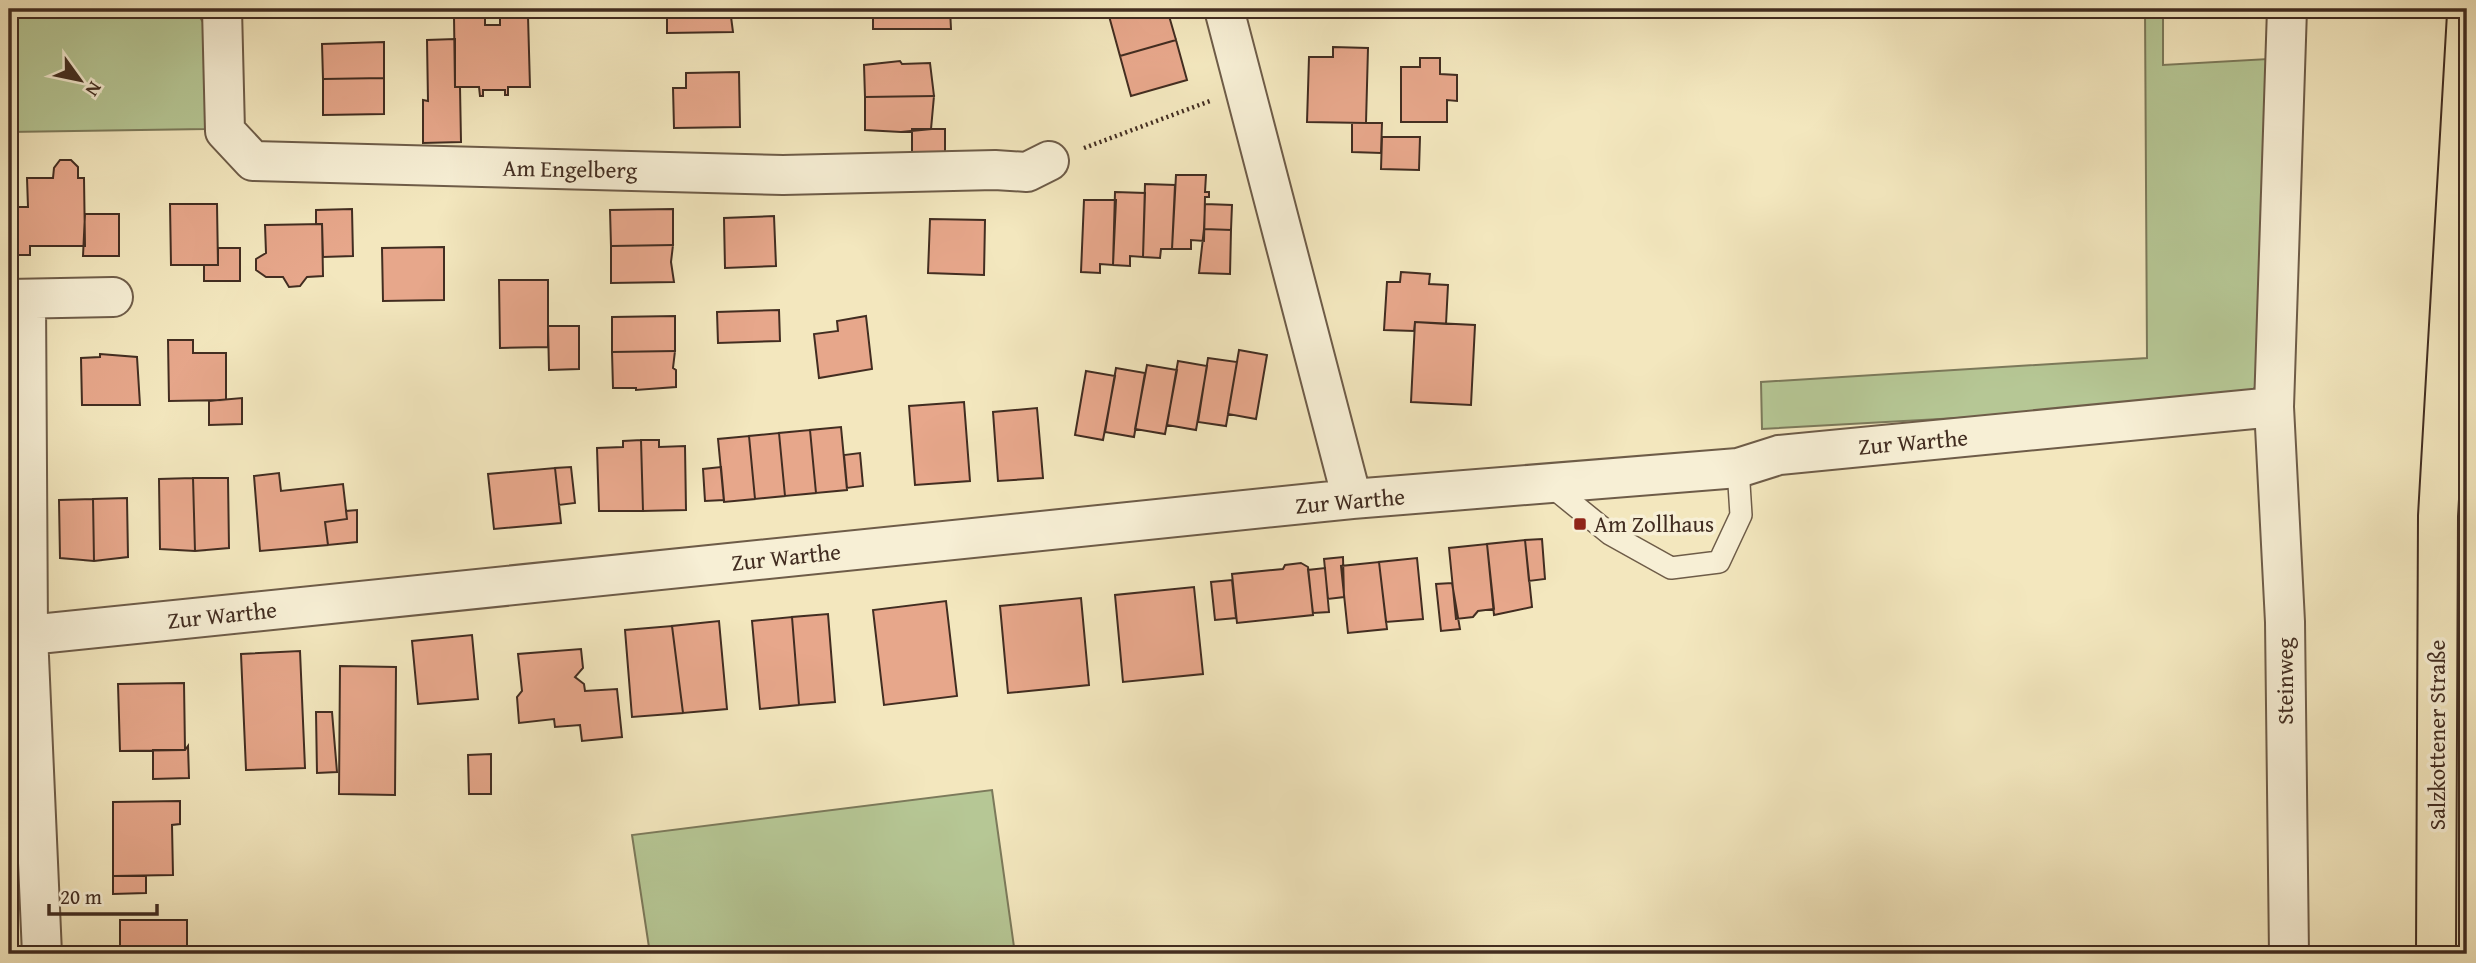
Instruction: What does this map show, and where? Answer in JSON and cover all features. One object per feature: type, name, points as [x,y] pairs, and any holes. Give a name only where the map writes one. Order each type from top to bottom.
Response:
[{"type":"highway","name":"Salzkottener Straße","points":[[2436,954],[2438,516],[2467,14]]},
{"type":"street","name":"Am Engelberg","points":[[222,9],[225,131],[253,161],[783,175],[995,170],[1027,172],[1049,161]]},
{"type":"street","points":[[1224,9],[1247,87],[1352,499]]},
{"type":"street","points":[[2274,407],[2287,9]]},
{"type":"street","points":[[42,954],[18,636],[18,299],[113,297]]},
{"type":"street","name":"Zur Warthe","points":[[18,636],[1352,499],[1551,486],[1738,468],[1779,455],[2274,407]]},
{"type":"street","name":"Steinweg","points":[[2274,407],[2285,622],[2290,954]]},
{"type":"lane","points":[[1551,486],[1609,534],[1671,568],[1719,562],[1741,515],[1738,468]]},
{"type":"path","points":[[1049,161],[1247,87]]},
{"type":"green space","points":[[9,9],[195,9],[204,24],[206,129],[9,132]]},
{"type":"green space","points":[[2145,9],[2163,9],[2163,65],[2268,59],[2256,386],[2243,402],[1762,429],[1761,382],[2147,358]]},
{"type":"green space","points":[[992,790],[1015,954],[650,954],[632,835]]},
{"type":"building","points":[[667,9],[730,9],[733,32],[667,33]]},
{"type":"building","points":[[873,9],[950,9],[951,29],[873,29]]},
{"type":"building","points":[[1135,9],[1167,9],[1176,40],[1120,56],[1109,16]]},
{"type":"building","points":[[528,16],[530,87],[508,87],[508,95],[505,95],[505,90],[483,90],[483,96],[480,96],[479,87],[455,87],[454,17],[485,17],[485,25],[500,25],[500,17]]},
{"type":"building","points":[[455,39],[455,87],[460,87],[461,142],[423,143],[423,100],[428,101],[427,40]]},
{"type":"building","points":[[1176,40],[1187,80],[1131,96],[1120,56]]},
{"type":"building","points":[[384,42],[384,78],[323,79],[322,44]]},
{"type":"building","points":[[1333,47],[1368,48],[1366,123],[1307,122],[1309,57],[1333,57]]},
{"type":"building","points":[[1420,58],[1440,58],[1440,74],[1457,75],[1457,101],[1447,100],[1447,122],[1401,122],[1401,67],[1420,67]]},
{"type":"building","points":[[900,61],[902,64],[930,63],[934,96],[865,97],[864,65]]},
{"type":"building","points":[[739,72],[740,127],[674,128],[673,88],[686,88],[686,73]]},
{"type":"building","points":[[384,78],[384,114],[323,115],[323,79]]},
{"type":"building","points":[[934,96],[931,129],[901,132],[865,130],[865,97]]},
{"type":"building","points":[[1352,123],[1382,123],[1381,153],[1352,152]]},
{"type":"building","points":[[912,129],[945,129],[945,155],[912,156]]},
{"type":"building","points":[[1382,137],[1420,137],[1419,170],[1381,169]]},
{"type":"building","points":[[60,160],[71,160],[78,167],[78,178],[84,178],[85,246],[30,246],[30,255],[9,255],[9,207],[28,207],[27,178],[53,178],[54,168]]},
{"type":"building","points":[[1176,175],[1206,175],[1205,192],[1209,192],[1209,197],[1205,197],[1204,241],[1191,240],[1191,249],[1172,249]]},
{"type":"building","points":[[1145,184],[1175,185],[1172,249],[1161,249],[1160,258],[1143,257]]},
{"type":"building","points":[[1115,192],[1145,193],[1143,257],[1130,256],[1130,266],[1113,265]]},
{"type":"building","points":[[1084,200],[1116,200],[1113,265],[1100,264],[1100,273],[1081,272]]},
{"type":"building","points":[[170,204],[217,204],[218,265],[171,265]]},
{"type":"building","points":[[1205,204],[1232,205],[1231,230],[1204,229]]},
{"type":"building","points":[[352,209],[353,256],[323,257],[322,224],[316,224],[316,210]]},
{"type":"building","points":[[673,209],[673,245],[611,246],[610,210]]},
{"type":"building","points":[[85,214],[119,214],[119,256],[83,256]]},
{"type":"building","points":[[774,216],[776,266],[725,268],[724,218]]},
{"type":"building","points":[[930,219],[985,220],[984,275],[928,273]]},
{"type":"building","points":[[322,224],[323,276],[307,277],[300,286],[289,287],[283,277],[266,277],[256,270],[256,259],[266,253],[265,225]]},
{"type":"building","points":[[1204,229],[1231,230],[1230,274],[1199,273]]},
{"type":"building","points":[[673,245],[671,262],[674,282],[611,283],[611,246]]},
{"type":"building","points":[[444,247],[444,300],[383,301],[382,248]]},
{"type":"building","points":[[218,248],[240,248],[240,281],[204,281],[204,265],[218,265]]},
{"type":"building","points":[[1401,272],[1430,274],[1429,284],[1448,285],[1446,324],[1415,322],[1414,331],[1384,330],[1387,282],[1400,282]]},
{"type":"building","points":[[499,280],[548,280],[548,347],[500,348]]},
{"type":"building","points":[[779,310],[780,341],[718,343],[717,312]]},
{"type":"building","points":[[675,316],[675,351],[612,352],[612,317]]},
{"type":"building","points":[[866,316],[872,369],[819,378],[814,334],[838,331],[837,321]]},
{"type":"building","points":[[1415,322],[1475,325],[1471,405],[1411,402]]},
{"type":"building","points":[[548,326],[579,326],[579,369],[549,370]]},
{"type":"building","points":[[168,340],[193,340],[193,353],[226,353],[226,400],[169,401]]},
{"type":"building","points":[[1239,350],[1267,355],[1256,419],[1228,414]]},
{"type":"building","points":[[675,351],[673,368],[676,370],[676,387],[636,390],[613,388],[612,352]]},
{"type":"building","points":[[100,354],[137,357],[140,405],[82,405],[81,358],[100,357]]},
{"type":"building","points":[[1208,358],[1237,362],[1226,426],[1198,422]]},
{"type":"building","points":[[1178,361],[1207,366],[1196,430],[1167,425]]},
{"type":"building","points":[[1147,365],[1177,370],[1165,434],[1135,429]]},
{"type":"building","points":[[1116,368],[1145,373],[1134,437],[1105,432]]},
{"type":"building","points":[[1086,371],[1115,376],[1103,440],[1075,435]]},
{"type":"building","points":[[242,398],[242,424],[209,425],[209,401]]},
{"type":"building","points":[[964,402],[970,481],[915,485],[909,406]]},
{"type":"building","points":[[1037,408],[1043,478],[998,481],[993,412]]},
{"type":"building","points":[[841,427],[847,490],[816,493],[810,430]]},
{"type":"building","points":[[810,430],[816,493],[785,496],[779,433]]},
{"type":"building","points":[[779,433],[785,496],[755,499],[749,436]]},
{"type":"building","points":[[749,436],[755,499],[724,502],[718,439]]},
{"type":"building","points":[[641,440],[659,440],[659,447],[685,446],[686,510],[643,511]]},
{"type":"building","points":[[641,440],[643,511],[599,511],[597,448],[623,447],[623,441]]},
{"type":"building","points":[[860,453],[863,486],[847,488],[844,455]]},
{"type":"building","points":[[571,467],[575,503],[559,505],[555,468]]},
{"type":"building","points":[[721,467],[724,500],[705,501],[703,469]]},
{"type":"building","points":[[555,468],[561,523],[494,529],[488,474]]},
{"type":"building","points":[[279,473],[281,491],[343,484],[347,519],[325,522],[328,545],[260,551],[254,476]]},
{"type":"building","points":[[193,478],[228,478],[229,548],[195,551]]},
{"type":"building","points":[[193,478],[195,551],[160,549],[159,479]]},
{"type":"building","points":[[127,498],[128,557],[94,561],[93,499]]},
{"type":"building","points":[[93,499],[94,561],[60,558],[59,500]]},
{"type":"building","points":[[357,510],[357,542],[328,545],[325,522],[347,519],[346,511]]},
{"type":"building","points":[[1542,539],[1545,579],[1529,581],[1525,540]]},
{"type":"building","points":[[1525,540],[1532,607],[1494,615],[1487,544]]},
{"type":"building","points":[[1487,544],[1494,609],[1478,611],[1473,617],[1456,619],[1449,548]]},
{"type":"building","points":[[1343,557],[1344,597],[1328,599],[1324,559]]},
{"type":"building","points":[[1417,558],[1423,619],[1386,622],[1379,562]]},
{"type":"building","points":[[1379,562],[1387,629],[1348,633],[1341,566]]},
{"type":"building","points":[[1301,563],[1308,567],[1313,615],[1237,623],[1232,574],[1283,569],[1285,565]]},
{"type":"building","points":[[1325,568],[1329,612],[1313,613],[1308,570]]},
{"type":"building","points":[[1232,580],[1236,618],[1215,620],[1211,582]]},
{"type":"building","points":[[1452,583],[1460,629],[1441,631],[1436,584]]},
{"type":"building","points":[[1194,587],[1203,674],[1123,682],[1115,595]]},
{"type":"building","points":[[1081,598],[1089,685],[1008,693],[1000,606]]},
{"type":"building","points":[[946,601],[957,696],[884,705],[873,610]]},
{"type":"building","points":[[828,614],[835,702],[799,705],[792,617]]},
{"type":"building","points":[[792,617],[799,705],[760,709],[752,621]]},
{"type":"building","points":[[719,621],[727,709],[683,713],[672,626]]},
{"type":"building","points":[[672,626],[683,713],[632,717],[625,630]]},
{"type":"building","points":[[472,635],[478,699],[418,704],[412,641]]},
{"type":"building","points":[[581,649],[583,668],[575,677],[584,684],[585,691],[617,689],[622,737],[582,741],[580,725],[555,727],[554,719],[519,723],[517,697],[522,691],[518,654]]},
{"type":"building","points":[[300,651],[305,768],[246,770],[241,654]]},
{"type":"building","points":[[340,666],[396,667],[395,795],[339,794]]},
{"type":"building","points":[[184,683],[185,750],[120,751],[118,684]]},
{"type":"building","points":[[316,712],[332,712],[337,772],[317,773]]},
{"type":"building","points":[[188,746],[189,778],[153,779],[153,750],[185,750]]},
{"type":"building","points":[[491,754],[491,794],[469,794],[468,755]]},
{"type":"building","points":[[180,801],[180,824],[172,825],[173,875],[113,876],[113,802]]},
{"type":"building","points":[[113,876],[146,876],[146,893],[113,894]]},
{"type":"building","points":[[120,920],[187,920],[187,951],[181,951],[182,954],[120,954]]},
{"type":"place","name":"Am Zollhaus","points":[[1580,524]]}]
